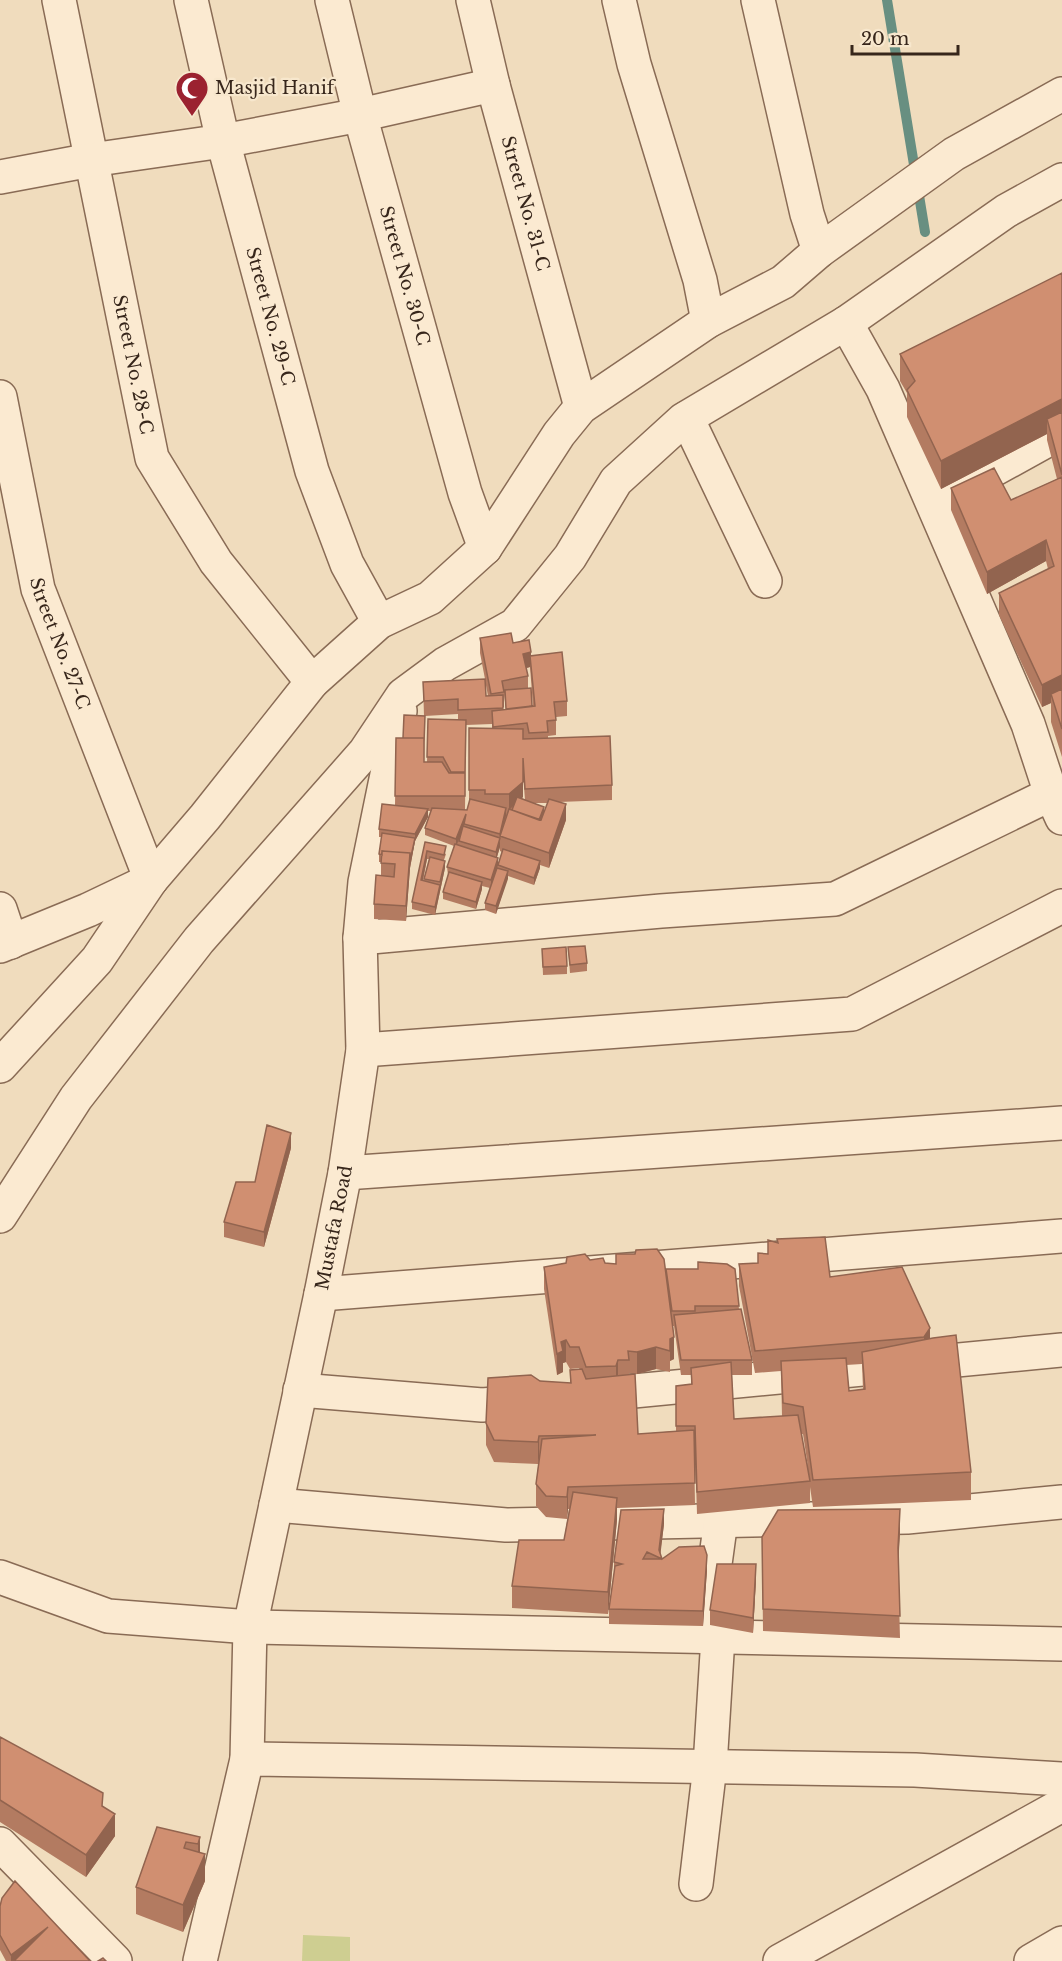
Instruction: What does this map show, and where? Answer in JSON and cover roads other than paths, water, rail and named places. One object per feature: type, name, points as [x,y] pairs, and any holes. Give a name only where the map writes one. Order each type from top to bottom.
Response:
[{"type":"street","name":"Street No. 28-C","points":[[59,0],[152,458],[216,562],[312,682]]},
{"type":"street","name":"Street No. 29-C","points":[[191,0],[223,141],[312,471],[347,564],[379,622]]},
{"type":"street","name":"Street No. 30-C","points":[[332,0],[360,115],[462,481],[485,548]]},
{"type":"street","name":"Street No. 31-C","points":[[473,0],[493,85],[580,407]]},
{"type":"street","points":[[619,0],[634,64],[700,280],[708,321]]},
{"type":"street","points":[[758,0],[807,214],[819,251]]},
{"type":"street","points":[[0,177],[91,160],[223,141],[360,115],[493,85]]},
{"type":"street","points":[[0,1066],[98,960],[150,880],[205,817],[312,682],[379,622],[429,598],[485,548],[559,434],[580,407],[708,321],[783,282],[819,251],[954,154],[1062,94]]},
{"type":"street","points":[[0,1216],[76,1098],[199,940],[365,752],[403,694],[445,664],[515,625],[570,557],[616,482],[687,418],[846,323],[1006,211],[1062,180]]},
{"type":"street","points":[[360,938],[661,911],[835,899],[1057,806],[1041,719],[979,612],[932,504],[897,383],[846,323]]},
{"type":"street","name":"Street No. 27-C","points":[[0,397],[38,590],[150,880]]},
{"type":"street","points":[[687,418],[765,581]]},
{"type":"street","points":[[932,504],[1062,432]]},
{"type":"street","points":[[979,612],[1010,595]]},
{"type":"street","name":"Mustafa Road","points":[[200,1961],[247,1759],[250,1627],[345,1173],[363,1050],[360,938],[365,882],[403,694]]},
{"type":"street","points":[[0,909],[6,944],[88,910],[150,880]]},
{"type":"street","points":[[363,1050],[852,1014],[1062,906]]},
{"type":"street","points":[[345,1173],[1062,1124]]},
{"type":"street","points":[[321,1294],[1062,1236]]},
{"type":"street","points":[[300,1390],[482,1405],[1062,1350]]},
{"type":"street","points":[[276,1505],[506,1525],[907,1517],[1062,1502]]},
{"type":"street","points":[[696,1884],[710,1766],[712,1636],[721,1520]]},
{"type":"street","points":[[0,1577],[108,1616],[250,1627],[1062,1644]]},
{"type":"street","points":[[247,1759],[915,1770],[1062,1779]]},
{"type":"street","points":[[780,1961],[1062,1805]]},
{"type":"street","points":[[0,1844],[115,1961]]},
{"type":"street","points":[[1031,1961],[1062,1943]]},
{"type":"waterway","points":[[887,0],[925,232]]},
{"type":"place","name":"Masjid Hanif","points":[[192,117]]}]
